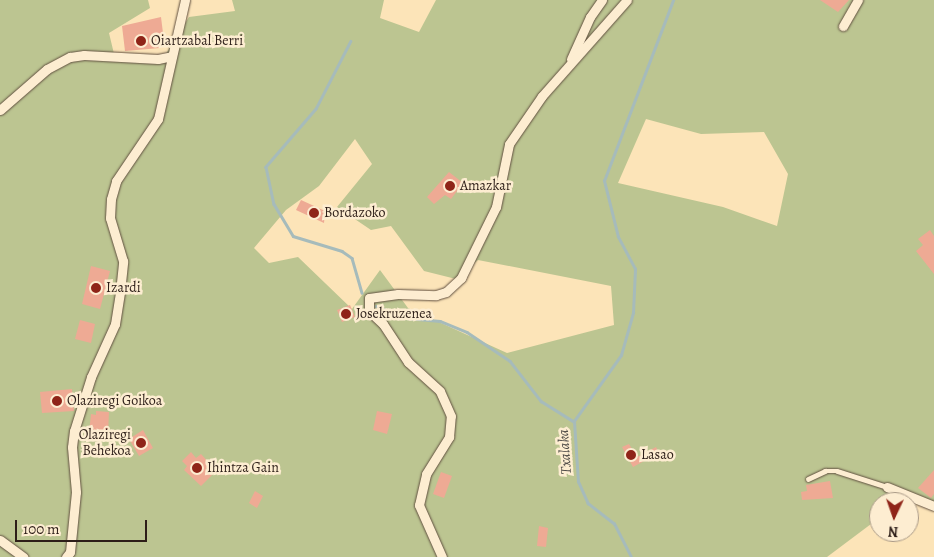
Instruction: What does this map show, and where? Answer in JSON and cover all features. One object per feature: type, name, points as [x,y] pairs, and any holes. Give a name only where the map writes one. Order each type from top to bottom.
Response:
[{"type":"street","points":[[66,557],[70,552],[76,492],[72,447],[74,431],[91,377],[115,324],[120,292],[123,261],[110,218],[111,199],[116,181],[158,119],[185,0]]},
{"type":"street","points":[[568,67],[590,17],[602,0]]},
{"type":"street","points":[[442,557],[419,505],[426,474],[449,437],[452,416],[440,391],[408,362],[383,324],[369,311],[369,298],[398,294],[436,295],[446,292],[461,278],[496,208],[509,144],[530,112],[627,0]]},
{"type":"street","points":[[844,26],[858,0]]},
{"type":"street","points":[[0,110],[35,78],[70,57],[84,54],[158,59],[172,56]]},
{"type":"street","points":[[887,486],[934,506]]},
{"type":"street","points":[[0,540],[23,557]]},
{"type":"lane","points":[[808,479],[825,471],[837,472],[887,486]]},
{"type":"green space","points":[[0,0],[148,0],[150,8],[109,33],[115,58],[162,60],[189,17],[235,11],[232,0],[384,0],[380,18],[419,32],[436,0],[934,0],[934,507],[919,501],[919,492],[869,492],[869,526],[827,557],[0,557]],"holes":[[[646,119],[701,134],[764,132],[788,174],[777,226],[723,207],[618,183]],[[355,139],[372,164],[337,207],[371,230],[391,226],[424,271],[456,279],[478,260],[611,286],[614,325],[507,353],[408,308],[380,270],[352,309],[298,257],[269,263],[254,248],[286,210],[319,186]]]},
{"type":"building","points":[[820,0],[849,0],[838,12]]},
{"type":"building","name":"Oiartzabal Berri","points":[[161,17],[163,33],[158,36],[160,48],[125,51],[122,26]]},
{"type":"building","name":"Amazkar","points":[[449,172],[463,183],[451,199],[445,195],[434,204],[427,197]]},
{"type":"building","name":"Bordazoko","points":[[301,200],[325,211],[324,223],[296,210]]},
{"type":"building","points":[[930,230],[934,236],[934,274],[916,251],[923,245],[918,239]]},
{"type":"building","name":"Izardi","points":[[91,266],[110,271],[100,309],[82,304]]},
{"type":"building","name":"Josekruzenea","points":[[350,305],[355,317],[342,322],[337,310]]},
{"type":"building","points":[[80,320],[95,324],[91,343],[75,339]]},
{"type":"building","name":"Olaziregi Goikoa","points":[[72,389],[74,411],[42,413],[40,392]]},
{"type":"building","name":"Olaziregi Goikoa","points":[[96,411],[109,412],[108,434],[89,433],[91,414],[96,415]]},
{"type":"building","points":[[377,411],[392,414],[387,434],[373,430]]},
{"type":"building","name":"Olaziregi Behekoa","points":[[143,430],[153,448],[139,456],[129,439]]},
{"type":"building","points":[[629,444],[637,457],[656,447],[659,453],[633,467],[622,447]]},
{"type":"building","name":"Ihintza Gain","points":[[191,452],[196,458],[201,454],[211,465],[206,469],[212,475],[201,486],[184,470],[187,466],[182,461]]},
{"type":"building","points":[[934,470],[934,494],[931,498],[918,488]]},
{"type":"building","points":[[441,472],[452,476],[444,498],[433,494]]},
{"type":"building","points":[[830,481],[833,498],[802,500],[801,492],[807,491],[806,485]]},
{"type":"building","points":[[255,491],[263,496],[257,508],[249,503]]},
{"type":"building","points":[[539,526],[548,528],[546,547],[537,546]]},
{"type":"waterway","name":"Txalaka","points":[[631,557],[614,524],[588,504],[578,482],[574,421],[621,355],[633,313],[635,269],[618,237],[604,181],[673,0]]},
{"type":"waterway","points":[[351,41],[316,109],[266,167],[274,204],[293,236],[342,251],[352,258],[362,293]]},
{"type":"waterway","points":[[376,306],[406,318],[440,321],[467,332],[510,361],[541,401],[573,421]]},
{"type":"place","name":"Oiartzabal Berri","points":[[141,41]]},
{"type":"place","name":"Amazkar","points":[[450,186]]},
{"type":"place","name":"Bordazoko","points":[[314,213]]},
{"type":"place","name":"Izardi","points":[[96,288]]},
{"type":"place","name":"Josekruzenea","points":[[346,314]]},
{"type":"place","name":"Olaziregi Goikoa","points":[[57,401]]},
{"type":"place","name":"Olaziregi Behekoa","points":[[141,443]]},
{"type":"place","name":"Lasao","points":[[631,455]]},
{"type":"place","name":"Ihintza Gain","points":[[197,468]]}]
